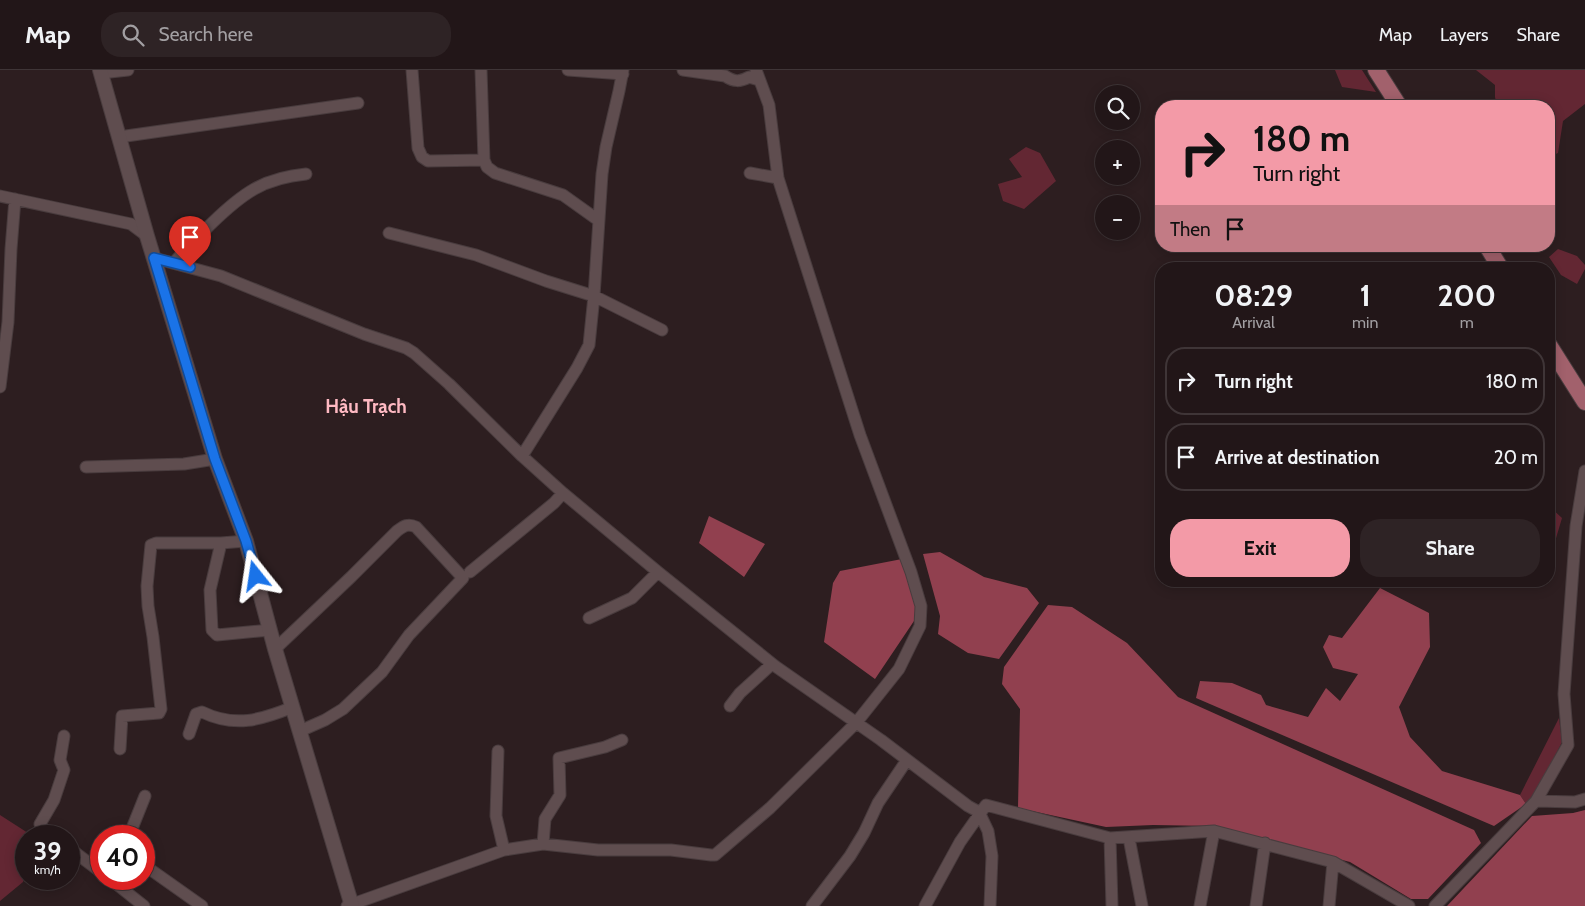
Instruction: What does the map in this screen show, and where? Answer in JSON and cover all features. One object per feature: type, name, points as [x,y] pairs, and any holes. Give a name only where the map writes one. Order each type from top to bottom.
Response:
[{"type":"main road","points":[[1376,70],[1395,100]]},
{"type":"main road","points":[[1555,354],[1585,402]]},
{"type":"street","points":[[128,70],[100,72],[147,236],[215,459],[246,541],[275,649],[350,906],[504,850],[543,844],[598,850],[671,850],[711,856],[770,808],[856,724],[899,669],[920,626],[921,606],[911,572],[860,435],[778,178],[769,106],[758,75],[740,82],[725,76],[683,70]]},
{"type":"street","points":[[412,70],[418,148],[422,157],[428,161],[484,160]]},
{"type":"street","points":[[481,70],[484,160],[487,167],[495,173],[563,195],[598,220]]},
{"type":"street","points":[[522,456],[586,354],[589,345],[598,220],[606,147],[623,72],[568,70]]},
{"type":"street","points":[[119,137],[358,103]]},
{"type":"street","points":[[750,173],[778,178]]},
{"type":"street","points":[[174,263],[196,238],[246,192],[294,175],[306,174]]},
{"type":"street","points":[[0,196],[131,224],[147,236]]},
{"type":"street","points":[[0,387],[8,322],[15,199]]},
{"type":"street","points":[[389,233],[476,255],[546,281],[594,296],[662,330]]},
{"type":"street","points":[[154,258],[221,276],[364,334],[406,348],[418,356],[563,493],[658,572],[772,664],[968,806],[980,812],[988,831],[992,856],[990,906]]},
{"type":"street","points":[[86,467],[184,464],[215,459]]},
{"type":"street","points":[[1435,906],[1536,801],[1568,744],[1564,694],[1576,526],[1585,471]]},
{"type":"street","points":[[470,572],[554,503],[563,493]]},
{"type":"street","points":[[275,649],[397,531],[406,525],[416,527],[463,578],[409,635],[382,672],[343,709],[325,720],[300,731]]},
{"type":"street","points":[[120,749],[122,716],[159,713],[162,709],[148,606],[147,586],[151,545],[153,543],[246,541]]},
{"type":"street","points":[[222,543],[210,590],[212,630],[217,635],[270,630]]},
{"type":"street","points":[[589,618],[632,598],[658,572]]},
{"type":"street","points":[[730,706],[740,693],[772,664]]},
{"type":"street","points":[[189,734],[196,714],[202,712],[223,720],[253,721],[268,718],[293,708]]},
{"type":"street","points":[[40,825],[54,800],[64,770],[60,760],[64,736]]},
{"type":"street","points":[[543,844],[545,819],[560,795],[559,758],[605,747],[622,740]]},
{"type":"street","points":[[498,751],[496,816],[504,850]]},
{"type":"street","points":[[812,906],[854,850],[878,803],[907,760]]},
{"type":"street","points":[[133,825],[145,796]]},
{"type":"street","points":[[1536,801],[1575,802],[1585,799]]},
{"type":"street","points":[[925,906],[944,869],[986,805],[1110,838],[1214,831],[1265,843],[1333,862],[1409,906]]},
{"type":"street","points":[[1200,906],[1214,831]]},
{"type":"street","points":[[1110,838],[1112,906]]},
{"type":"street","points":[[1129,838],[1142,906]]},
{"type":"street","points":[[1256,906],[1265,843]]},
{"type":"street","points":[[1329,906],[1333,862]]},
{"type":"street","points":[[155,873],[202,906]]},
{"type":"street","points":[[124,890],[144,906]]},
{"type":"shaded area","points":[[1335,70],[1362,70],[1376,92],[1342,87]]},
{"type":"shaded area","points":[[1476,70],[1585,70],[1585,104],[1563,121],[1558,153],[1555,154],[1555,100],[1496,100],[1495,85]]},
{"type":"shaded area","points":[[1026,147],[1040,153],[1056,181],[1024,209],[1003,201],[998,184],[1022,177],[1009,159]]},
{"type":"shaded area","points":[[1558,249],[1577,256],[1585,265],[1585,269],[1577,284],[1561,275],[1555,266],[1555,262],[1552,262],[1549,257]]},
{"type":"shaded area","points":[[1555,512],[1562,518],[1555,542]]},
{"type":"shaded area","points":[[709,516],[765,544],[744,577],[699,543]]},
{"type":"shaded area","points":[[940,552],[984,577],[1027,588],[1039,603],[999,659],[968,653],[938,634],[940,616],[923,554]]},
{"type":"shaded area","points":[[902,559],[918,600],[914,621],[875,679],[824,642],[833,583],[840,571]]},
{"type":"shaded area","points":[[1380,588],[1429,613],[1430,647],[1399,707],[1410,737],[1442,771],[1520,795],[1526,804],[1494,826],[1196,698],[1200,681],[1232,683],[1261,695],[1266,705],[1308,717],[1326,688],[1340,701],[1358,674],[1333,668],[1323,647],[1329,635],[1342,638]]},
{"type":"shaded area","points":[[1048,605],[1072,607],[1127,643],[1178,697],[1474,830],[1481,843],[1428,899],[1411,899],[1350,862],[1213,826],[1153,825],[1106,827],[1018,808],[1020,709],[1002,684],[1004,667]]},
{"type":"shaded area","points":[[1559,718],[1562,742],[1535,795],[1526,804],[1520,795]]},
{"type":"shaded area","points":[[1585,810],[1585,906],[1447,906],[1532,816],[1573,813]]},
{"type":"shaded area","points":[[0,815],[16,825],[15,889],[0,901]]},
{"type":"district","name":"Hậu Trạch","points":[[366,406]]},
{"type":"route","points":[[190,267],[154,258],[215,459],[246,541],[256,576]]}]
